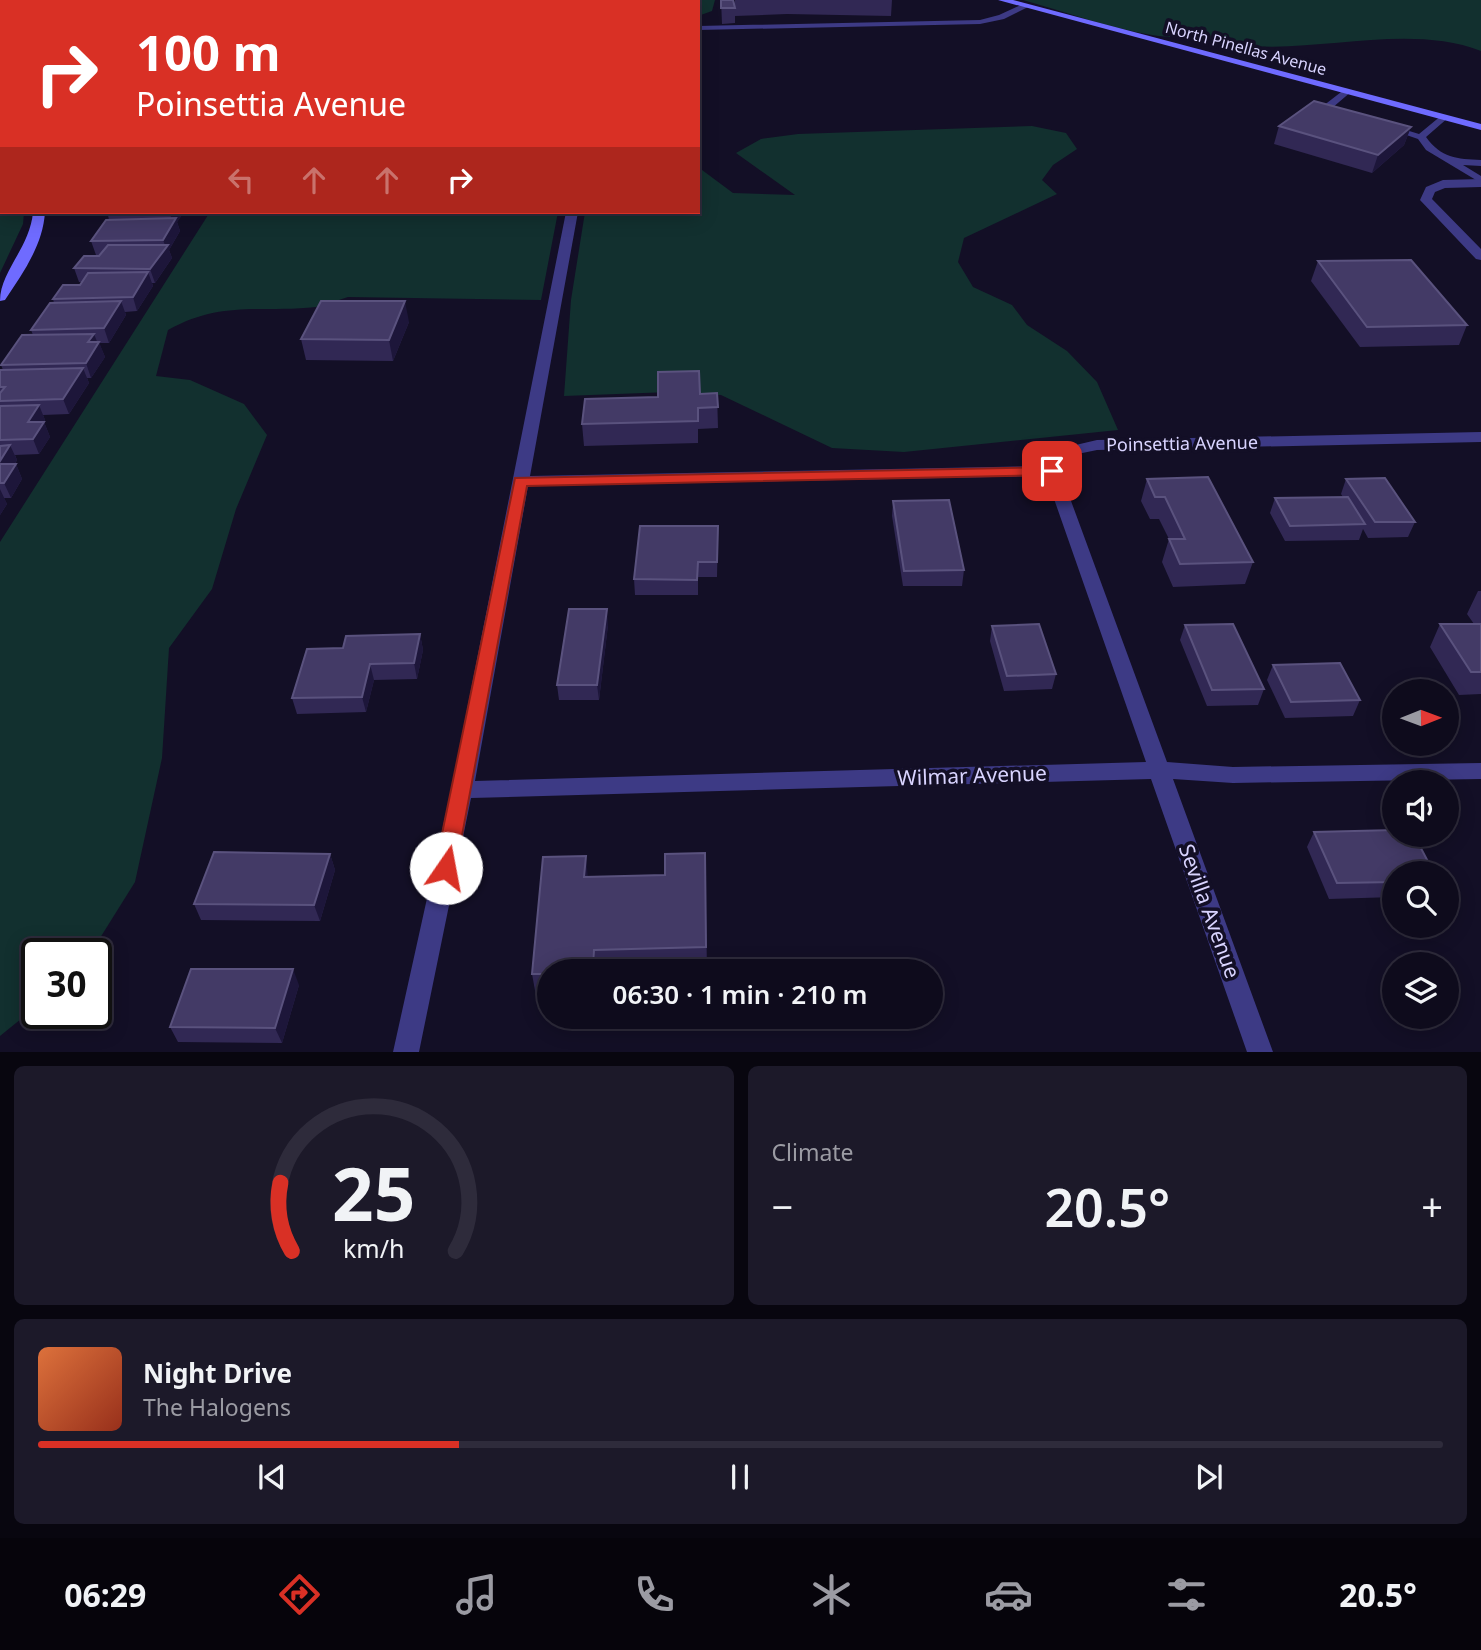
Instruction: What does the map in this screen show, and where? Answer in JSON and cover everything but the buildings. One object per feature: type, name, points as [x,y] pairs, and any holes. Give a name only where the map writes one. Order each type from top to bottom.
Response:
[{"type":"main road","name":"North Pinellas Avenue","points":[[1003,0],[1481,127]]},
{"type":"main road","points":[[0,297],[23,259],[39,214]]},
{"type":"street","points":[[1481,181],[1443,184],[1430,190],[1426,200],[1481,256]]},
{"type":"street","points":[[406,1052],[462,790],[572,214]]},
{"type":"street","name":"Poinsettia Avenue","points":[[1052,471],[1056,454],[1097,445],[1481,437]]},
{"type":"street","points":[[520,481],[1052,471],[1160,770]]},
{"type":"street","name":"Wilmar Avenue","points":[[462,790],[1160,770],[1233,775],[1481,771]]},
{"type":"street","name":"Sevilla Avenue","points":[[1160,770],[1260,1052]]},
{"type":"lane","points":[[700,28],[981,22],[1026,6]]},
{"type":"lane","points":[[1343,116],[1325,108],[1349,92]]},
{"type":"lane","points":[[1421,137],[1445,117]]},
{"type":"lane","points":[[1382,126],[1421,137],[1429,148],[1481,181]]},
{"type":"lane","points":[[1452,162],[1481,163]]},
{"type":"green space","points":[[700,0],[715,0],[712,11],[700,15]]},
{"type":"green space","points":[[1023,0],[1481,0],[1481,51],[1454,43],[1426,40],[1368,40],[1281,47],[1158,36],[1104,24]]},
{"type":"green space","points":[[1032,126],[1066,133],[1077,149],[1053,165],[1042,180],[1057,194],[964,238],[958,262],[973,287],[1012,305],[1027,325],[1067,351],[1097,382],[1118,430],[904,452],[832,448],[721,395],[670,392],[564,396],[571,300],[585,214],[700,214],[700,168],[733,193],[795,195],[736,153],[761,139],[798,134]]},
{"type":"green space","points":[[0,214],[24,214],[23,224],[0,273]]},
{"type":"green space","points":[[209,214],[558,214],[541,300],[348,297],[316,307],[224,311],[168,330],[156,376],[190,380],[244,404],[267,435],[236,509],[212,589],[169,648],[162,758],[135,882],[100,938],[21,938],[21,1019],[0,1036],[0,542]]},
{"type":"route","points":[[446,868],[520,481],[1052,471]]}]
